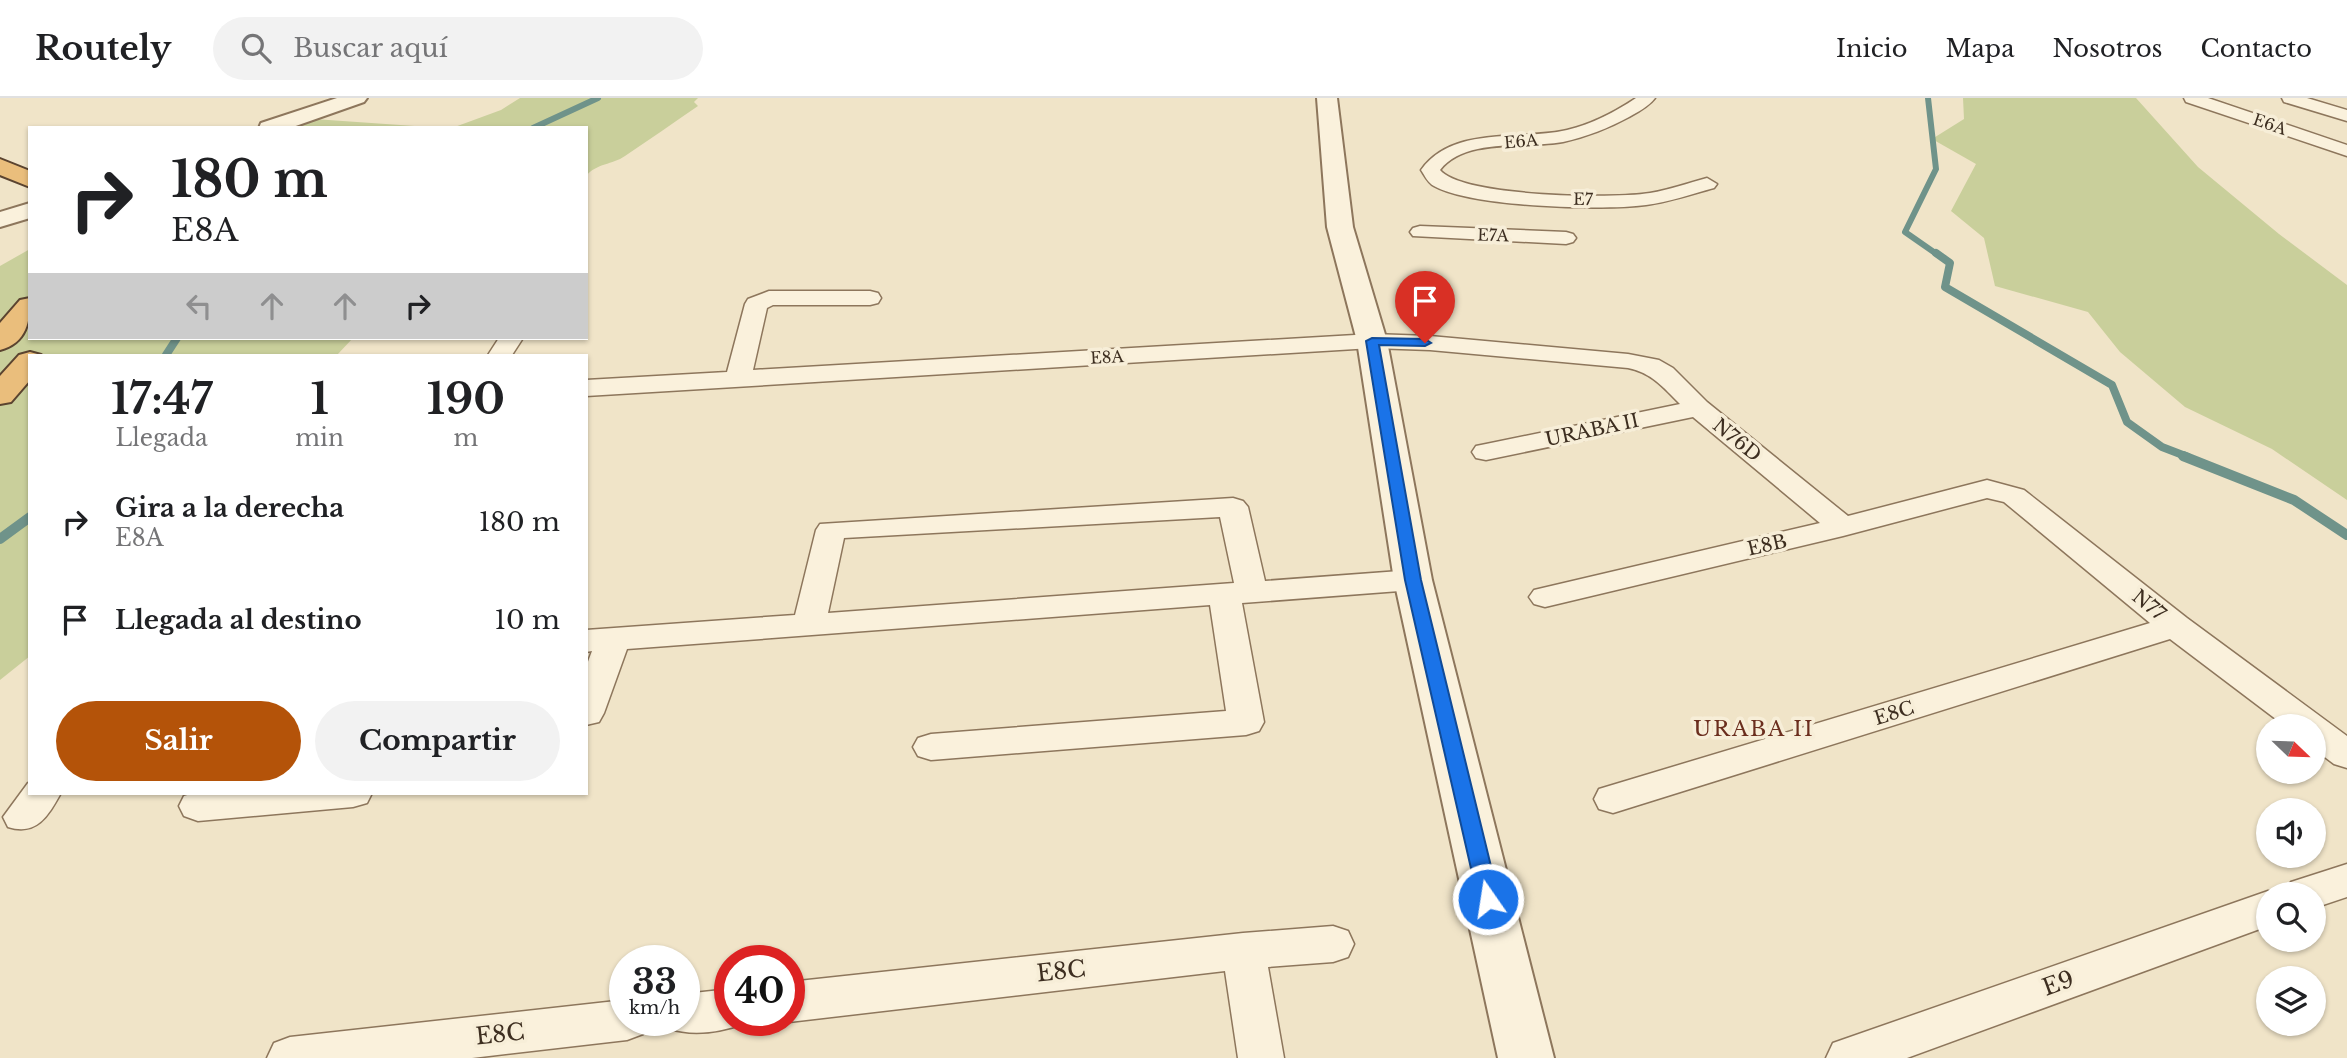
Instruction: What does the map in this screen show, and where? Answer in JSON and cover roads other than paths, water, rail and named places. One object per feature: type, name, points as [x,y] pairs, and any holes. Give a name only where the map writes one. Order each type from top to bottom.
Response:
[{"type":"highway","points":[[0,166],[28,179]]},
{"type":"highway","points":[[0,341],[28,308]]},
{"type":"highway","points":[[0,395],[28,363]]},
{"type":"street","points":[[275,126],[357,98]]},
{"type":"street","points":[[1327,98],[1340,227],[1372,341],[1413,580],[1525,1058]]},
{"type":"street","name":"E6A","points":[[1459,189],[1440,182],[1430,170],[1435,160],[1450,151],[1487,144],[1564,137],[1587,130],[1647,98]]},
{"type":"street","name":"E6A","points":[[2192,98],[2347,151]]},
{"type":"street","points":[[2290,98],[2347,116]]},
{"type":"street","name":"E7","points":[[1459,189],[1486,195],[1542,199],[1642,200],[1707,184]]},
{"type":"street","name":"E7A","points":[[1420,232],[1569,244],[1542,199]]},
{"type":"street","points":[[0,220],[28,210]]},
{"type":"street","points":[[738,379],[756,304],[769,298],[870,298]]},
{"type":"street","name":"E8A","points":[[588,388],[1372,341],[1430,343],[1628,361]]},
{"type":"street","name":"N76D","points":[[1628,361],[1650,365],[1664,373],[1698,408],[1843,527]]},
{"type":"street","name":"URABA II","points":[[1486,452],[1698,408]]},
{"type":"street","name":"E8B","points":[[1545,597],[1843,527],[1987,488]]},
{"type":"street","name":"N77","points":[[1987,488],[2014,496],[2175,626],[2293,714]]},
{"type":"street","points":[[809,625],[831,530],[1233,507],[1246,722],[931,747]]},
{"type":"street","points":[[588,703],[600,640],[1413,580]]},
{"type":"street","name":"E8C","points":[[1613,799],[2175,626]]},
{"type":"street","points":[[2326,739],[2347,755]]},
{"type":"street","points":[[198,806],[329,795]]},
{"type":"street","points":[[2326,887],[2347,880]]},
{"type":"street","name":"E9","points":[[1849,1058],[2256,912]]},
{"type":"street","name":"E8C","points":[[805,1000],[1243,951],[1333,944]]},
{"type":"street","points":[[1243,951],[1261,1058]]},
{"type":"street","name":"E8C","points":[[290,1058],[609,1022]]},
{"type":"waterway","points":[[537,126],[598,98]]},
{"type":"waterway","points":[[1928,98],[1936,169],[1905,232],[1938,255]]},
{"type":"waterway","points":[[1936,253],[1950,263],[1945,287],[2112,385],[2127,422],[2162,447],[2188,457]]},
{"type":"waterway","points":[[167,354],[176,340]]},
{"type":"waterway","points":[[2183,456],[2294,500],[2347,535]]},
{"type":"waterway","points":[[0,539],[28,518]]},
{"type":"district","name":"URABA II","points":[[1754,729]]}]
